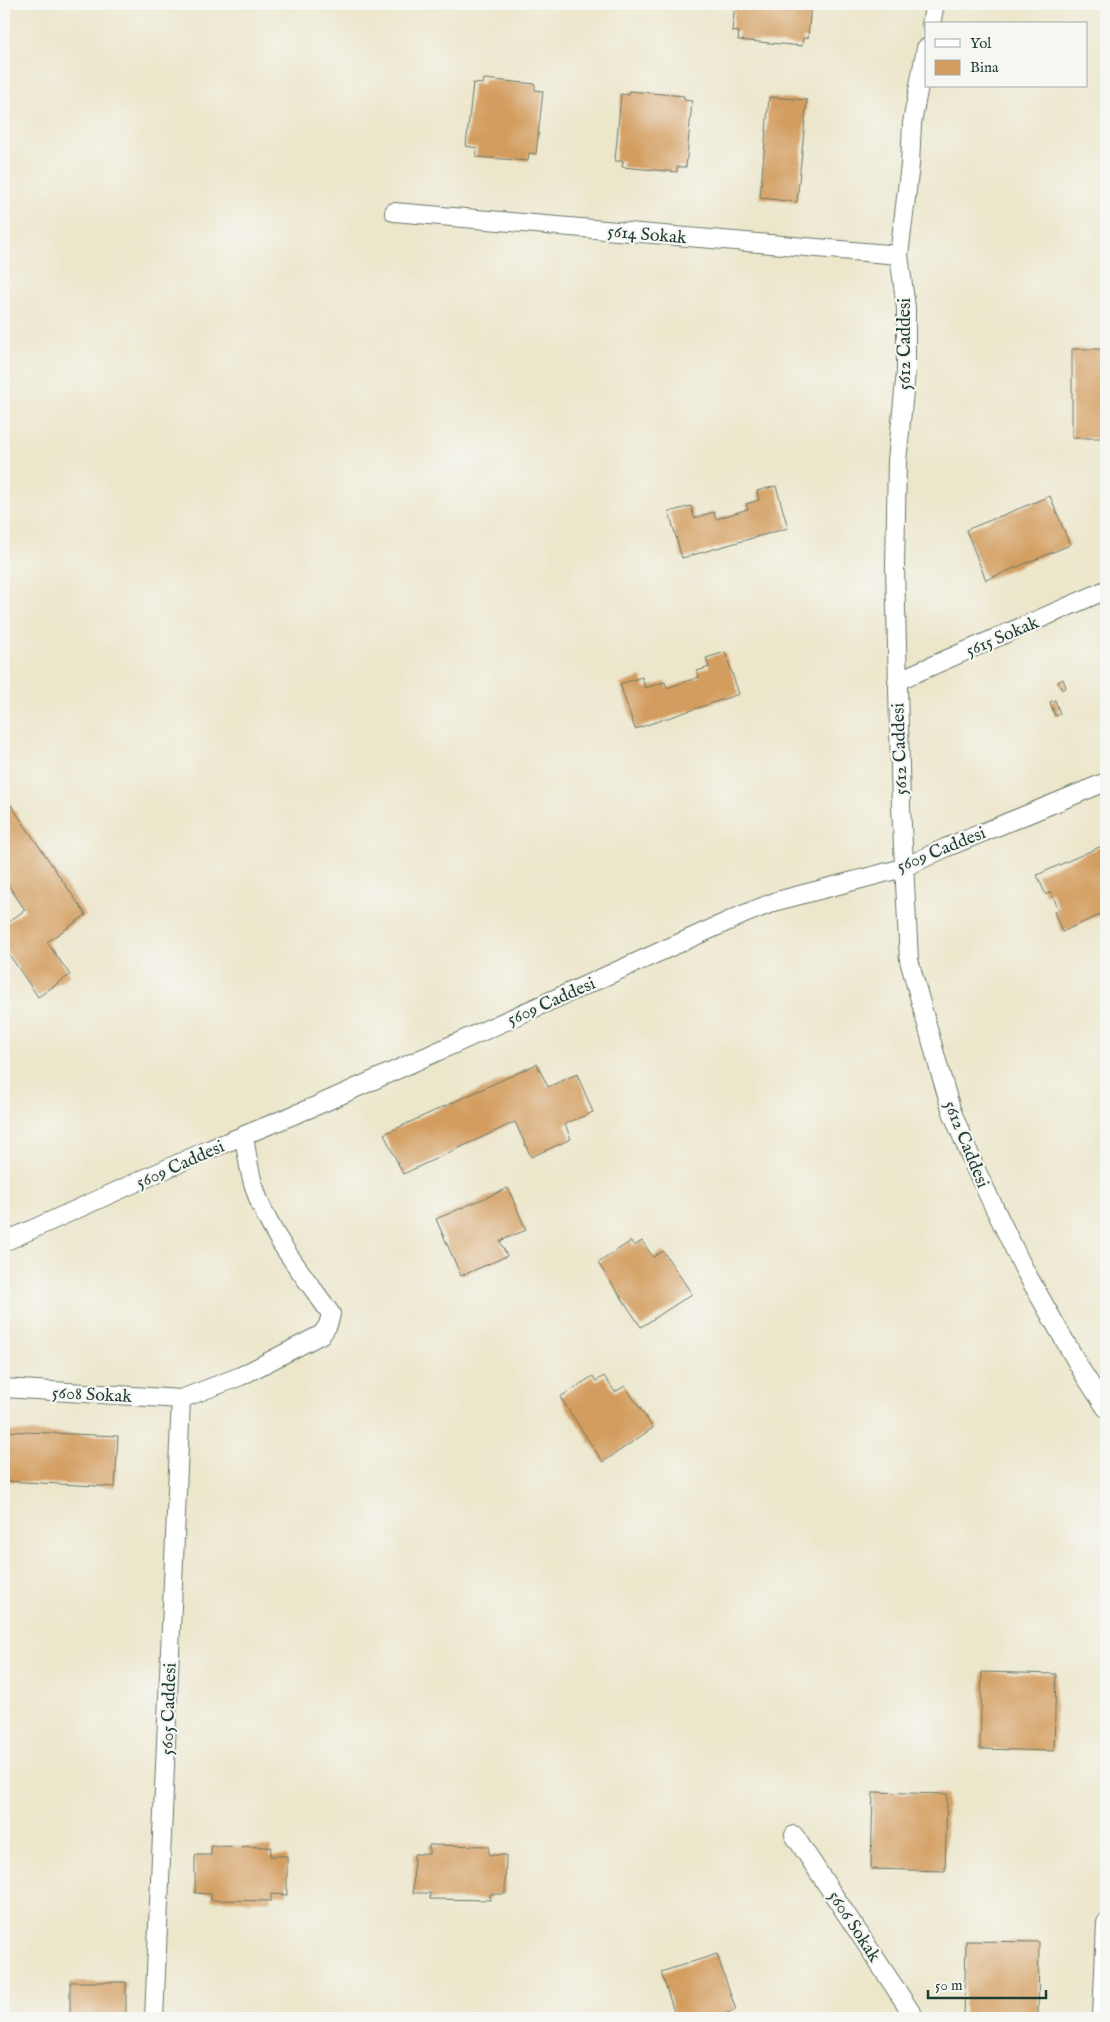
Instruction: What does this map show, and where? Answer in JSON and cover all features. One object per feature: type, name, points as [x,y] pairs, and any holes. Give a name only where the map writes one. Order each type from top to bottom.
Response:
[{"type":"street","points":[[931,22],[935,4]]},
{"type":"street","name":"5612 Caddesi","points":[[925,53],[912,123],[910,164],[899,255],[906,308],[906,372],[897,461],[895,567],[903,868],[909,960],[922,1016],[952,1112],[976,1170],[1024,1270],[1083,1373],[1106,1408]]},
{"type":"street","name":"5614 Sokak","points":[[394,212],[899,255]]},
{"type":"street","name":"5615 Sokak","points":[[897,681],[1106,590]]},
{"type":"street","name":"5609 Caddesi","points":[[4,1242],[208,1150],[244,1136],[759,908],[777,901],[903,868],[952,845],[1106,782]]},
{"type":"street","points":[[181,1399],[241,1376],[322,1334],[328,1325],[331,1314],[273,1228],[262,1208],[254,1188],[244,1136]]},
{"type":"street","name":"5608 Sokak","points":[[4,1388],[181,1399]]},
{"type":"street","name":"5605 Caddesi","points":[[154,2018],[181,1399]]},
{"type":"street","name":"5606 Sokak","points":[[794,1834],[915,2018]]},
{"type":"street","points":[[1102,2018],[1106,1924]]},
{"type":"building","points":[[735,4],[811,4],[808,38],[803,38],[802,46],[738,40],[739,32],[732,31]]},
{"type":"building","points":[[484,79],[535,84],[535,90],[543,91],[536,154],[529,153],[528,161],[476,157],[477,148],[466,146],[473,83],[483,84]]},
{"type":"building","points":[[629,91],[684,96],[684,100],[692,101],[686,167],[677,167],[677,172],[622,167],[623,161],[615,161],[621,94],[629,95]]},
{"type":"building","points":[[769,97],[807,100],[797,202],[760,198]]},
{"type":"building","points":[[1072,349],[1106,349],[1106,438],[1072,438]]},
{"type":"building","points":[[776,486],[788,528],[682,558],[669,512],[691,506],[694,518],[714,512],[716,519],[748,509],[746,504],[759,500],[757,491]]},
{"type":"building","points":[[1050,496],[1070,545],[986,580],[966,530]]},
{"type":"building","points":[[725,652],[739,694],[635,729],[620,684],[642,677],[645,688],[665,682],[667,688],[699,677],[697,671],[709,667],[706,658]]},
{"type":"building","points":[[1063,679],[1066,687],[1062,690],[1058,682]]},
{"type":"building","points":[[1055,700],[1060,714],[1055,716],[1050,702]]},
{"type":"building","points":[[4,795],[86,915],[47,942],[70,975],[38,997],[4,947],[4,925],[25,910],[4,879]]},
{"type":"building","points":[[1106,844],[1106,912],[1062,932],[1054,912],[1059,910],[1051,892],[1046,895],[1037,875]]},
{"type":"building","points":[[537,1064],[548,1087],[577,1074],[593,1112],[565,1124],[571,1139],[531,1157],[515,1122],[403,1174],[384,1134]]},
{"type":"building","points":[[508,1188],[526,1230],[500,1241],[507,1256],[461,1276],[436,1219]]},
{"type":"building","points":[[631,1241],[634,1246],[642,1241],[653,1257],[663,1251],[692,1294],[641,1327],[598,1263]]},
{"type":"building","points":[[593,1376],[596,1381],[604,1376],[615,1392],[625,1386],[653,1428],[603,1462],[560,1397]]},
{"type":"building","points":[[4,1431],[118,1436],[115,1487],[4,1481]]},
{"type":"building","points":[[982,1672],[1056,1674],[1054,1751],[980,1749]]},
{"type":"building","points":[[873,1792],[947,1794],[945,1871],[871,1869]]},
{"type":"building","points":[[429,1845],[489,1846],[489,1855],[506,1855],[505,1894],[490,1894],[490,1900],[430,1899],[430,1893],[413,1893],[414,1854],[429,1854]]},
{"type":"building","points":[[211,1846],[271,1847],[270,1856],[287,1856],[287,1895],[271,1894],[271,1901],[211,1900],[211,1894],[195,1893],[195,1855],[211,1855]]},
{"type":"building","points":[[966,1941],[1039,1942],[1038,2018],[964,2017]]},
{"type":"building","points":[[717,1954],[736,2010],[712,2018],[676,2018],[661,1972]]},
{"type":"building","points":[[70,1982],[126,1982],[126,2018],[70,2018]]}]
